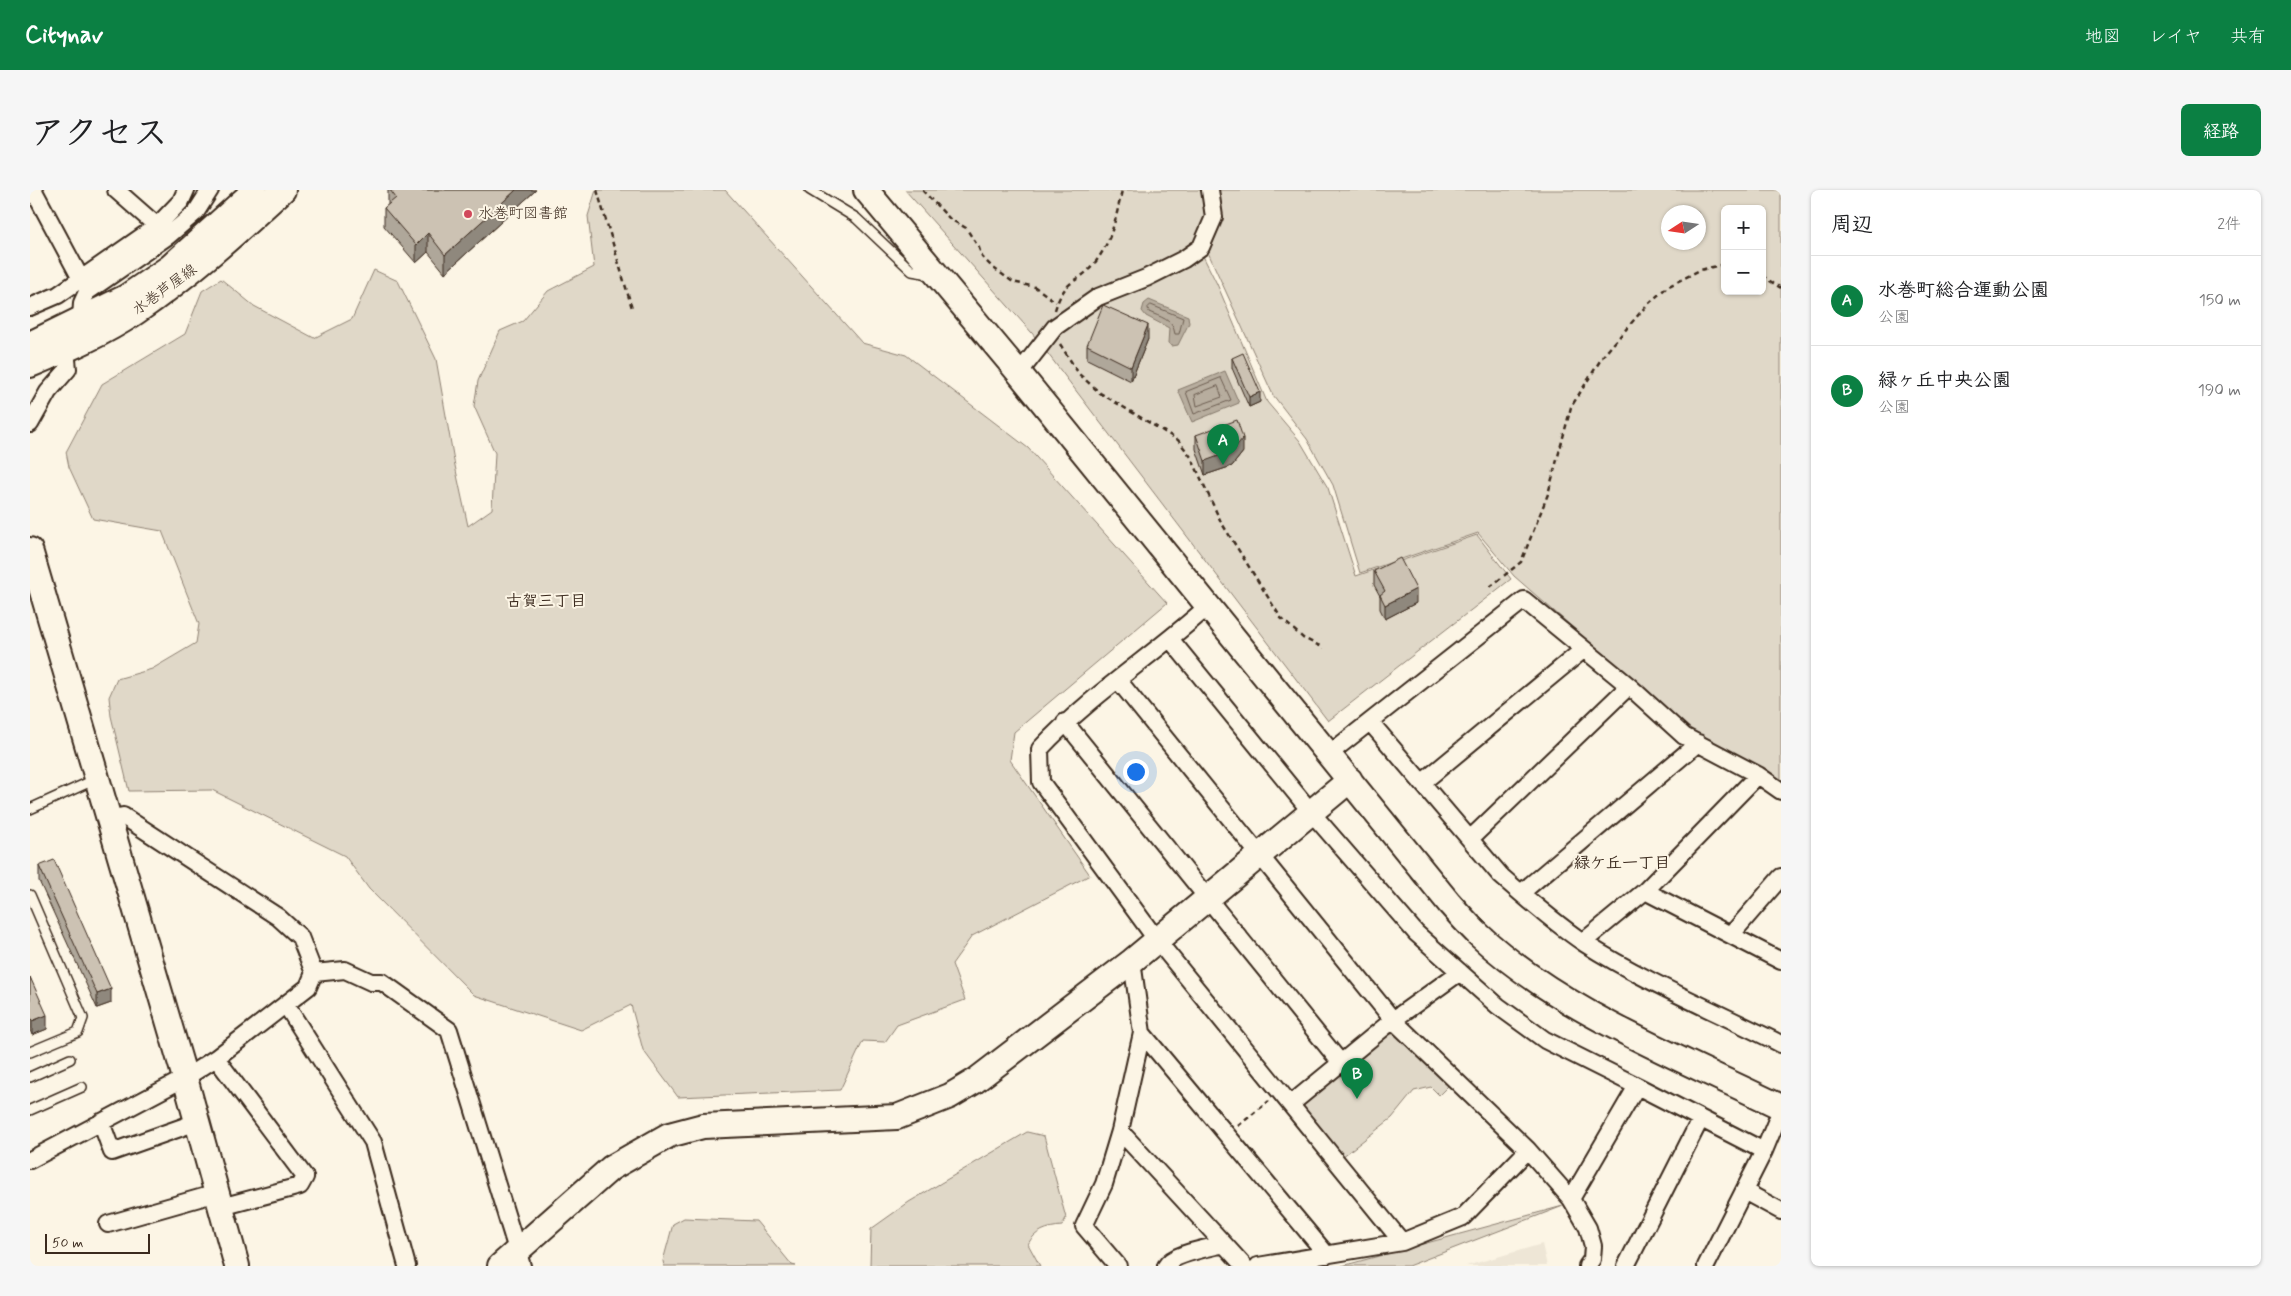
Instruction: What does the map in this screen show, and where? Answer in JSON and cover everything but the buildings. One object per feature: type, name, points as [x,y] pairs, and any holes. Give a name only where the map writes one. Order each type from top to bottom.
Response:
[{"type":"street","points":[[116,190],[163,231]]},
{"type":"street","points":[[30,424],[48,392],[68,369],[66,350],[81,319],[82,303],[87,292],[163,231],[186,190]]},
{"type":"street","points":[[30,308],[58,295],[81,279],[196,212],[210,190]]},
{"type":"street","name":"水巻芦屋線","points":[[30,344],[126,297],[170,267],[255,190]]},
{"type":"street","name":"水巻芦屋線","points":[[30,365],[66,350],[135,313],[213,254],[283,190]]},
{"type":"street","points":[[866,190],[1019,373],[1449,903],[1479,936],[1514,964],[1585,1011],[1781,1109],[1764,1151],[1706,1266]]},
{"type":"street","points":[[1019,373],[1056,328],[1098,298],[1146,278],[1184,259],[1201,247],[1214,217],[1210,190]]},
{"type":"street","points":[[33,191],[81,279]]},
{"type":"street","points":[[30,550],[185,1078],[237,1266]]},
{"type":"street","points":[[1329,754],[1524,600],[1629,686],[1684,736],[1758,775],[1781,791]]},
{"type":"street","points":[[1207,607],[1171,640],[1065,722],[1040,749],[1041,782],[1156,940],[1402,1242]]},
{"type":"street","points":[[1171,640],[1311,812],[1416,933],[1498,1006],[1545,1040],[1764,1151]]},
{"type":"street","points":[[1423,782],[1584,649]]},
{"type":"street","points":[[1118,680],[1393,1020],[1528,1150],[1572,1199],[1588,1228],[1594,1246],[1592,1258],[1587,1266]]},
{"type":"street","points":[[1471,838],[1629,686]]},
{"type":"street","points":[[1065,722],[1340,1062]]},
{"type":"street","points":[[1371,722],[1471,838],[1501,876],[1520,893],[1583,942],[1615,961],[1781,1044]]},
{"type":"street","points":[[1520,893],[1698,743]]},
{"type":"street","points":[[1583,942],[1645,891],[1758,775]]},
{"type":"street","points":[[314,973],[345,970],[372,982],[382,982],[449,1030],[513,1261],[611,1168],[669,1135],[703,1126],[897,1117],[950,1096],[975,1081],[1132,961],[1350,780]]},
{"type":"street","points":[[30,1160],[185,1078],[216,1058],[308,987],[314,973],[300,937],[278,916],[123,816],[108,819]]},
{"type":"street","points":[[1731,936],[1781,877]]},
{"type":"street","points":[[1645,891],[1781,961]]},
{"type":"street","points":[[1118,1266],[1084,1226],[1104,1184],[1120,1131],[1142,1033],[1132,961]]},
{"type":"street","points":[[1291,1104],[1393,1020],[1460,972]]},
{"type":"street","points":[[286,1005],[373,1142],[408,1266]]},
{"type":"street","points":[[1142,1033],[1327,1256]]},
{"type":"street","points":[[108,1224],[219,1200],[300,1186],[305,1177],[216,1058]]},
{"type":"street","points":[[1572,1199],[1637,1086]]},
{"type":"street","points":[[1626,1266],[1700,1120]]},
{"type":"street","points":[[101,1122],[112,1152],[197,1122]]},
{"type":"street","points":[[1120,1131],[1244,1266]]},
{"type":"street","points":[[1258,1266],[1402,1242],[1463,1217],[1528,1150]]},
{"type":"street","points":[[1744,1191],[1781,1212]]},
{"type":"street","points":[[1166,1266],[1168,1262],[1186,1254],[1224,1244]]},
{"type":"lane","points":[[810,190],[856,218],[912,271],[935,275],[946,288]]},
{"type":"lane","points":[[30,809],[97,779]]},
{"type":"lane","points":[[30,895],[83,1018],[78,1032],[30,1052]]},
{"type":"lane","points":[[30,1077],[70,1058]]},
{"type":"lane","points":[[30,1110],[82,1087]]},
{"type":"path","points":[[597,190],[632,308]]},
{"type":"path","points":[[922,190],[950,219],[966,228],[979,248],[982,258],[992,267],[1013,282],[1035,287],[1057,303]]},
{"type":"path","points":[[1122,190],[1109,244],[1092,267],[1060,292],[1054,312],[1056,328],[1063,352],[1079,374],[1121,407],[1178,440],[1191,457],[1221,522],[1281,618],[1303,638],[1324,648]]},
{"type":"path","points":[[1490,587],[1521,562],[1548,494],[1571,408],[1603,356],[1646,306],[1667,287],[1700,270],[1721,265]]},
{"type":"path","points":[[1766,279],[1781,288]]},
{"type":"path","points":[[1227,1135],[1279,1093]]},
{"type":"shaded area","points":[[596,190],[725,190],[862,343],[906,355],[1028,448],[1167,603],[1014,732],[1010,760],[1090,875],[972,936],[952,964],[965,1000],[897,1025],[885,1042],[863,1041],[840,1090],[678,1097],[643,1050],[631,1005],[581,1030],[474,995],[369,889],[345,856],[212,790],[129,791],[111,716],[109,697],[117,679],[152,669],[196,643],[199,624],[162,531],[93,519],[69,467],[66,452],[102,384],[185,334],[202,291],[221,279],[254,306],[314,338],[352,319],[374,270],[398,281],[436,359],[454,461],[468,526],[492,509],[495,453],[474,406],[478,381],[500,331],[523,321],[548,291],[594,267],[588,216]]},
{"type":"shaded area","points":[[905,190],[1201,190],[1205,218],[1195,240],[1217,284],[1267,402],[1300,441],[1328,488],[1356,576],[1477,535],[1511,579],[1328,721],[1032,333]]},
{"type":"shaded area","points":[[1215,190],[1781,190],[1781,780],[1691,731],[1514,576],[1478,533],[1360,573],[1333,485],[1307,439],[1273,395],[1206,248]]},
{"type":"shaded area","points":[[1387,1034],[1400,1034],[1449,1085],[1439,1095],[1431,1087],[1414,1091],[1392,1118],[1342,1157],[1302,1111],[1302,1103]]},
{"type":"shaded area","points":[[1027,1132],[1044,1136],[1066,1218],[1062,1226],[1042,1230],[1028,1244],[1040,1266],[870,1266],[871,1229],[909,1202]]},
{"type":"shaded area","points":[[1563,1206],[1408,1266],[1342,1266]]},
{"type":"shaded area","points":[[684,1218],[756,1221],[792,1265],[796,1266],[664,1266],[663,1261],[673,1224]]},
{"type":"shaded area","points":[[1542,1244],[1547,1266],[1466,1266]]},
{"type":"water","points":[[1149,300],[1188,316],[1189,323],[1178,345],[1172,346],[1168,343],[1169,328],[1146,316],[1142,311],[1144,304]]},
{"type":"water","points":[[1225,371],[1239,403],[1192,422],[1178,390]]},
{"type":"place","name":"水巻町図書館","points":[[468,214]]},
{"type":"place","name":"水巻町総合運動公園","points":[[1223,465]]},
{"type":"place","name":"緑ヶ丘中央公園","points":[[1357,1099]]},
{"type":"district","name":"古賀三丁目","points":[[546,601]]},
{"type":"district","name":"緑ケ丘一丁目","points":[[1622,863]]}]
